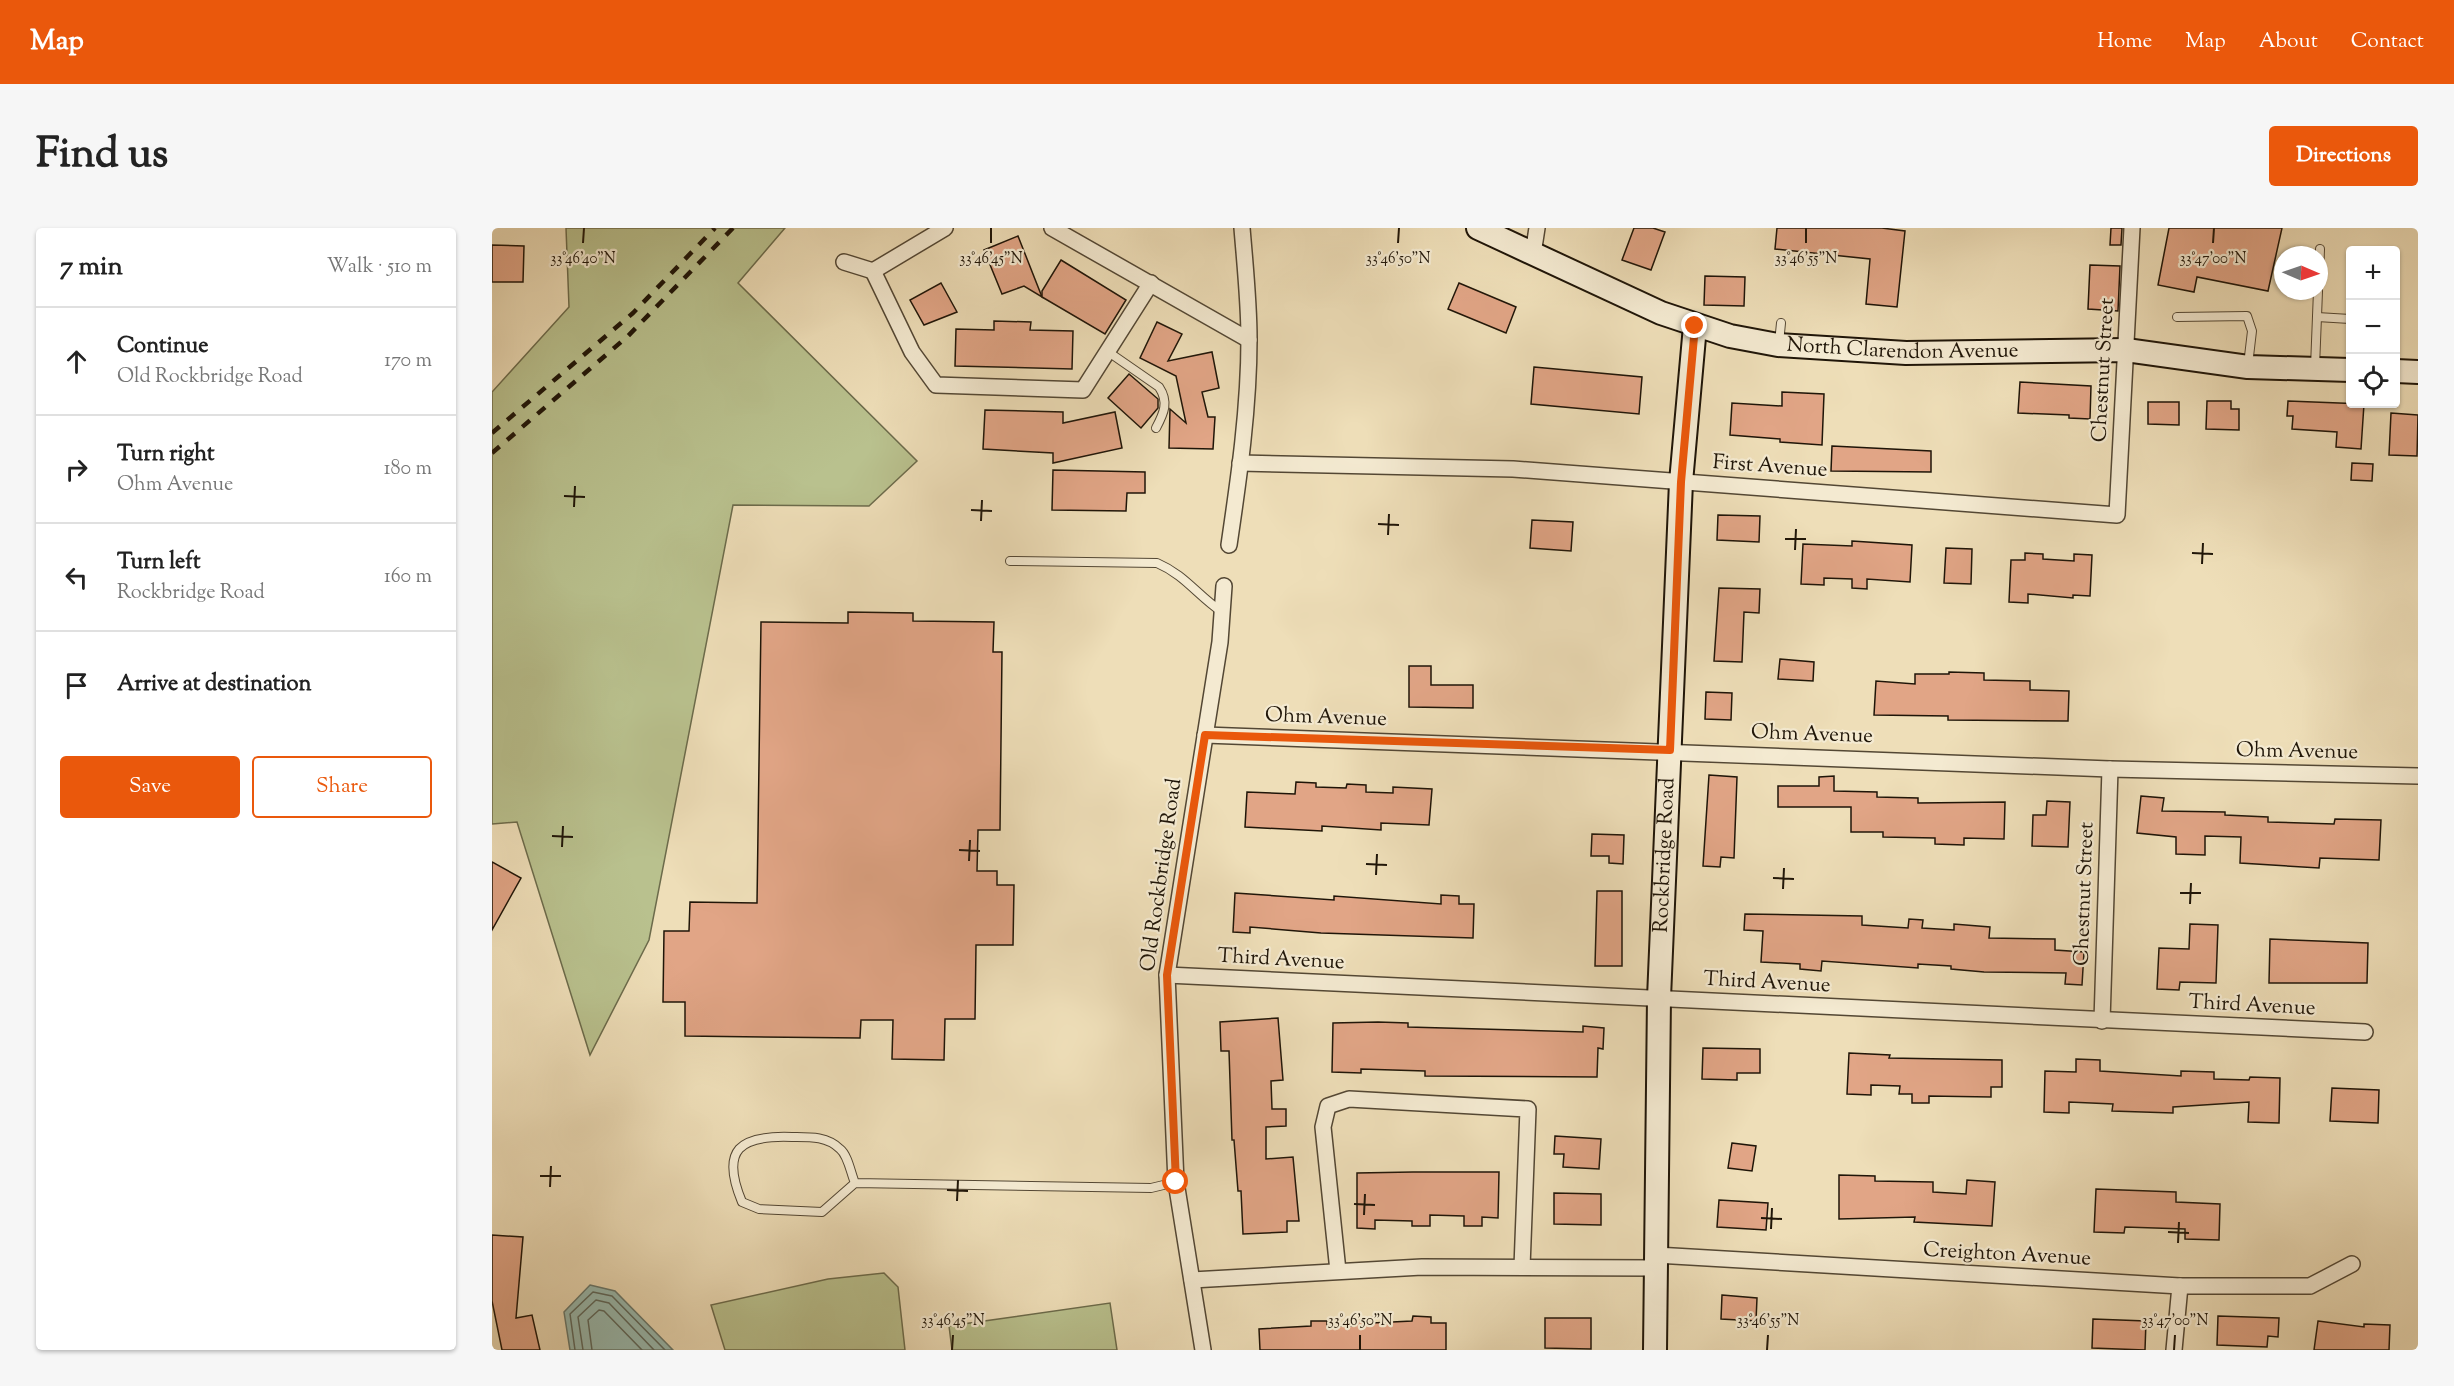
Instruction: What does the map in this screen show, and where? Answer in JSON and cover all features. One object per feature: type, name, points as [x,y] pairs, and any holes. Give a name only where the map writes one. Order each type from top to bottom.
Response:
[{"type":"street","points":[[873,271],[945,228]]},
{"type":"street","points":[[1052,228],[1249,340]]},
{"type":"street","points":[[1229,545],[1240,463],[1249,340],[1242,228]]},
{"type":"street","name":"North Clarendon Avenue","points":[[1478,228],[1577,278],[1695,326],[1730,336],[1780,334],[1817,345],[1906,353],[2126,351],[2248,366],[2346,370]]},
{"type":"street","points":[[1533,254],[1537,228]]},
{"type":"street","name":"Chestnut Street","points":[[2117,515],[2132,228]]},
{"type":"street","points":[[844,262],[873,271],[912,352],[936,385],[1083,390],[1151,283]]},
{"type":"street","name":"Rockbridge Road","points":[[1655,1350],[1659,999],[1681,482],[1688,368],[1695,326]]},
{"type":"street","points":[[2400,371],[2418,372]]},
{"type":"street","name":"First Avenue","points":[[1240,463],[1480,467],[2117,515]]},
{"type":"street","name":"Old Rockbridge Road","points":[[1203,1350],[1176,1182],[1167,975],[1220,642],[1224,586]]},
{"type":"street","name":"Ohm Avenue","points":[[1205,735],[1670,750],[2110,769],[2418,776]]},
{"type":"street","name":"Chestnut Street","points":[[2102,1021],[2110,769]]},
{"type":"street","name":"Third Avenue","points":[[1167,975],[2365,1032]]},
{"type":"street","points":[[1338,1271],[1323,1127],[1328,1106],[1348,1099],[1528,1109],[1522,1267]]},
{"type":"street","name":"Creighton Avenue","points":[[1192,1280],[1422,1266],[1522,1267],[1656,1262],[2180,1286],[2310,1286],[2352,1264]]},
{"type":"street","points":[[2174,1350],[2180,1286]]},
{"type":"lane","points":[[2315,369],[2319,300]]},
{"type":"lane","points":[[2177,317],[2247,316],[2252,331],[2248,366]]},
{"type":"lane","points":[[2318,317],[2346,319]]},
{"type":"lane","points":[[1107,351],[1159,387],[1165,396],[1164,412],[1156,428]]},
{"type":"lane","points":[[1010,561],[1157,563],[1178,572],[1200,597],[1222,612]]},
{"type":"lane","points":[[855,1183],[842,1149],[820,1137],[763,1136],[743,1144],[733,1162],[733,1180],[742,1202],[759,1209],[822,1212],[855,1183],[1151,1188],[1176,1182]]},
{"type":"green space","points":[[566,228],[785,228],[738,283],[917,461],[869,506],[733,505],[649,940],[590,1055],[517,822],[492,824],[492,392],[569,307]]},
{"type":"green space","points":[[884,1273],[898,1287],[905,1350],[725,1350],[711,1305],[828,1279]]},
{"type":"green space","points":[[1110,1303],[1117,1350],[952,1350],[949,1326]]},
{"type":"water","points":[[590,1285],[615,1291],[673,1350],[570,1350],[564,1312]]},
{"type":"building","points":[[1634,228],[1653,228],[1665,232],[1651,270],[1622,260]]},
{"type":"building","points":[[1777,228],[1882,228],[1905,231],[1897,307],[1866,304],[1870,259],[1775,249]]},
{"type":"building","points":[[2111,228],[2122,228],[2121,245],[2110,245]]},
{"type":"building","points":[[2169,228],[2282,228],[2278,246],[2274,246],[2274,264],[2268,291],[2197,277],[2194,292],[2158,285]]},
{"type":"building","points":[[1018,236],[1042,297],[1024,286],[1002,294],[984,250]]},
{"type":"building","points":[[492,245],[524,246],[523,282],[492,282]]},
{"type":"building","points":[[1061,260],[1126,300],[1105,334],[1042,297],[1042,291]]},
{"type":"building","points":[[2090,265],[2120,266],[2118,311],[2088,309]]},
{"type":"building","points":[[1705,276],[1745,277],[1744,306],[1704,305]]},
{"type":"building","points":[[941,283],[957,312],[924,325],[910,300]]},
{"type":"building","points":[[1459,283],[1516,307],[1506,333],[1448,309]]},
{"type":"building","points":[[994,321],[1031,322],[1030,330],[1073,331],[1072,369],[955,366],[956,329],[994,330]]},
{"type":"building","points":[[1157,322],[1182,334],[1168,361],[1212,352],[1219,388],[1202,392],[1208,417],[1215,417],[1213,449],[1169,448],[1170,409],[1186,423],[1176,376],[1140,358]]},
{"type":"building","points":[[1534,367],[1642,377],[1639,414],[1531,404]]},
{"type":"building","points":[[1129,374],[1158,399],[1158,408],[1141,428],[1108,398]]},
{"type":"building","points":[[2020,382],[2091,386],[2090,419],[2069,418],[2069,415],[2018,413]]},
{"type":"building","points":[[1782,392],[1824,394],[1822,445],[1730,435],[1732,403],[1782,406]]},
{"type":"building","points":[[2207,401],[2231,401],[2231,409],[2239,409],[2239,430],[2206,429]]},
{"type":"building","points":[[2288,401],[2346,403],[2346,408],[2364,408],[2361,449],[2336,447],[2337,432],[2292,429],[2293,416],[2287,416]]},
{"type":"building","points":[[2148,402],[2179,402],[2179,425],[2148,424]]},
{"type":"building","points":[[985,410],[1063,412],[1063,423],[1115,412],[1122,448],[1053,463],[1053,453],[983,449]]},
{"type":"building","points":[[2391,413],[2418,415],[2417,456],[2389,455]]},
{"type":"building","points":[[1832,446],[1931,451],[1931,472],[1831,471]]},
{"type":"building","points":[[2352,463],[2373,464],[2372,481],[2351,480]]},
{"type":"building","points":[[1053,470],[1145,472],[1145,493],[1127,493],[1126,511],[1052,510]]},
{"type":"building","points":[[1718,515],[1760,516],[1759,542],[1717,540]]},
{"type":"building","points":[[1532,520],[1573,522],[1571,551],[1530,548]]},
{"type":"building","points":[[1852,541],[1912,545],[1910,582],[1867,579],[1867,589],[1852,588],[1852,579],[1824,578],[1824,585],[1801,584],[1803,544],[1852,546]]},
{"type":"building","points":[[1946,548],[1972,549],[1971,584],[1944,583]]},
{"type":"building","points":[[2025,553],[2043,554],[2043,559],[2074,561],[2074,554],[2092,555],[2090,596],[2073,595],[2073,598],[2028,594],[2028,603],[2009,602],[2011,560],[2025,560]]},
{"type":"building","points":[[1719,588],[1760,589],[1759,613],[1744,612],[1742,662],[1714,661]]},
{"type":"building","points":[[848,612],[913,613],[913,621],[994,622],[993,652],[1002,652],[1000,830],[978,830],[977,871],[997,871],[997,885],[1014,885],[1013,945],[976,945],[975,1019],[945,1019],[944,1060],[892,1059],[893,1020],[861,1020],[860,1038],[685,1036],[685,1002],[663,1002],[664,931],[689,931],[690,902],[757,903],[761,622],[848,623]]},
{"type":"building","points":[[1780,659],[1814,662],[1813,681],[1778,679]]},
{"type":"building","points":[[1409,666],[1431,666],[1431,685],[1473,685],[1473,708],[1409,707]]},
{"type":"building","points":[[1949,672],[1984,673],[1984,680],[2030,681],[2030,690],[2069,691],[2068,721],[1948,720],[1948,716],[1874,715],[1876,681],[1915,684],[1915,674],[1949,674]]},
{"type":"building","points":[[1706,692],[1732,693],[1731,720],[1705,719]]},
{"type":"building","points":[[1709,775],[1737,777],[1734,858],[1721,857],[1720,867],[1703,866]]},
{"type":"building","points":[[1834,776],[1834,791],[1877,792],[1877,797],[1918,798],[1918,803],[2005,802],[2004,839],[1964,838],[1964,845],[1935,844],[1935,838],[1883,837],[1883,832],[1851,832],[1851,807],[1778,807],[1778,786],[1819,786],[1819,777]]},
{"type":"building","points":[[1296,782],[1316,783],[1316,787],[1346,788],[1347,784],[1366,785],[1366,792],[1393,793],[1393,787],[1432,789],[1429,825],[1381,823],[1381,830],[1322,826],[1322,831],[1245,827],[1247,792],[1295,794]]},
{"type":"building","points":[[2141,796],[2164,798],[2162,811],[2225,812],[2225,815],[2268,817],[2268,822],[2334,824],[2335,819],[2381,820],[2379,860],[2320,858],[2319,868],[2240,863],[2241,837],[2205,836],[2205,855],[2176,854],[2176,837],[2137,833]]},
{"type":"building","points":[[2047,801],[2070,802],[2068,847],[2032,846],[2033,815],[2046,815]]},
{"type":"building","points":[[1592,834],[1624,835],[1623,864],[1609,863],[1609,856],[1591,856]]},
{"type":"building","points":[[492,862],[521,878],[492,930]]},
{"type":"building","points":[[1597,891],[1622,891],[1622,966],[1595,966]]},
{"type":"building","points":[[1235,893],[1334,900],[1334,896],[1441,904],[1441,895],[1459,896],[1459,904],[1474,904],[1473,938],[1321,933],[1250,927],[1250,933],[1233,932]]},
{"type":"building","points":[[1745,914],[1862,916],[1862,925],[1908,928],[1909,919],[1923,920],[1922,928],[1954,930],[1954,924],[1990,927],[1989,938],[2055,939],[2055,950],[2084,952],[2082,985],[2065,984],[2066,973],[1984,972],[1951,969],[1951,966],[1918,964],[1918,968],[1822,961],[1821,971],[1800,969],[1800,964],[1761,962],[1763,931],[1744,930]]},
{"type":"building","points":[[2190,924],[2218,925],[2216,983],[2180,982],[2179,990],[2157,989],[2159,948],[2189,949]]},
{"type":"building","points":[[2270,939],[2368,943],[2367,983],[2269,983]]},
{"type":"building","points":[[1278,1018],[1283,1080],[1271,1081],[1272,1109],[1286,1109],[1286,1126],[1266,1127],[1266,1159],[1293,1157],[1299,1221],[1287,1221],[1287,1232],[1243,1234],[1241,1191],[1238,1191],[1234,1140],[1232,1140],[1229,1051],[1221,1051],[1220,1022]]},
{"type":"building","points":[[1333,1023],[1408,1023],[1408,1027],[1583,1032],[1583,1026],[1604,1028],[1603,1049],[1598,1048],[1597,1077],[1425,1076],[1425,1071],[1361,1069],[1361,1073],[1332,1072]]},
{"type":"building","points":[[1703,1048],[1760,1049],[1760,1073],[1737,1073],[1737,1080],[1702,1079]]},
{"type":"building","points":[[1849,1053],[1890,1055],[1889,1058],[2002,1060],[2002,1087],[1991,1087],[1991,1097],[1929,1096],[1929,1103],[1912,1103],[1912,1094],[1899,1094],[1900,1086],[1871,1085],[1871,1095],[1847,1094]]},
{"type":"building","points":[[2076,1059],[2100,1060],[2100,1071],[2181,1076],[2181,1071],[2214,1072],[2214,1079],[2280,1078],[2279,1123],[2248,1122],[2249,1102],[2173,1107],[2173,1113],[2112,1111],[2113,1104],[2069,1102],[2069,1113],[2044,1112],[2045,1071],[2076,1072]]},
{"type":"building","points":[[2332,1088],[2379,1090],[2378,1123],[2330,1121]]},
{"type":"building","points":[[1555,1136],[1601,1139],[1599,1169],[1563,1167],[1564,1154],[1554,1154]]},
{"type":"building","points":[[1732,1143],[1756,1146],[1752,1171],[1728,1168]]},
{"type":"building","points":[[1499,1172],[1498,1218],[1482,1217],[1482,1226],[1464,1226],[1464,1216],[1430,1215],[1430,1226],[1412,1226],[1412,1221],[1375,1220],[1375,1229],[1357,1228],[1357,1173]]},
{"type":"building","points":[[1839,1175],[1875,1176],[1875,1181],[1933,1182],[1933,1192],[1966,1194],[1967,1180],[1995,1182],[1992,1226],[1914,1222],[1915,1217],[1839,1219]]},
{"type":"building","points":[[2096,1189],[2176,1192],[2176,1202],[2220,1204],[2219,1240],[2185,1239],[2185,1229],[2125,1227],[2124,1233],[2094,1232]]},
{"type":"building","points":[[1554,1193],[1601,1194],[1601,1225],[1554,1224]]},
{"type":"building","points":[[1719,1200],[1768,1203],[1766,1230],[1717,1227]]},
{"type":"building","points":[[492,1235],[523,1237],[516,1318],[532,1315],[540,1350],[502,1350],[492,1301]]},
{"type":"building","points":[[1722,1295],[1757,1298],[1756,1321],[1721,1319]]},
{"type":"building","points":[[1413,1316],[1431,1317],[1431,1323],[1446,1323],[1446,1350],[1260,1350],[1259,1329],[1311,1326],[1311,1321],[1327,1321],[1327,1326],[1355,1326],[1355,1319],[1372,1317],[1372,1323],[1412,1321]]},
{"type":"building","points":[[2218,1316],[2279,1318],[2278,1337],[2268,1336],[2267,1347],[2217,1345]]},
{"type":"building","points":[[1545,1318],[1591,1318],[1591,1349],[1545,1348]]},
{"type":"building","points":[[2093,1319],[2146,1321],[2145,1350],[2092,1348]]},
{"type":"building","points":[[2318,1321],[2364,1327],[2364,1324],[2390,1325],[2389,1350],[2314,1350]]},
{"type":"railway","points":[[492,433],[633,313],[715,228]]},
{"type":"railway","points":[[492,453],[628,336],[733,228]]},
{"type":"route","points":[[1176,1182],[1167,975],[1205,735],[1670,750],[1681,482],[1695,326]]}]
